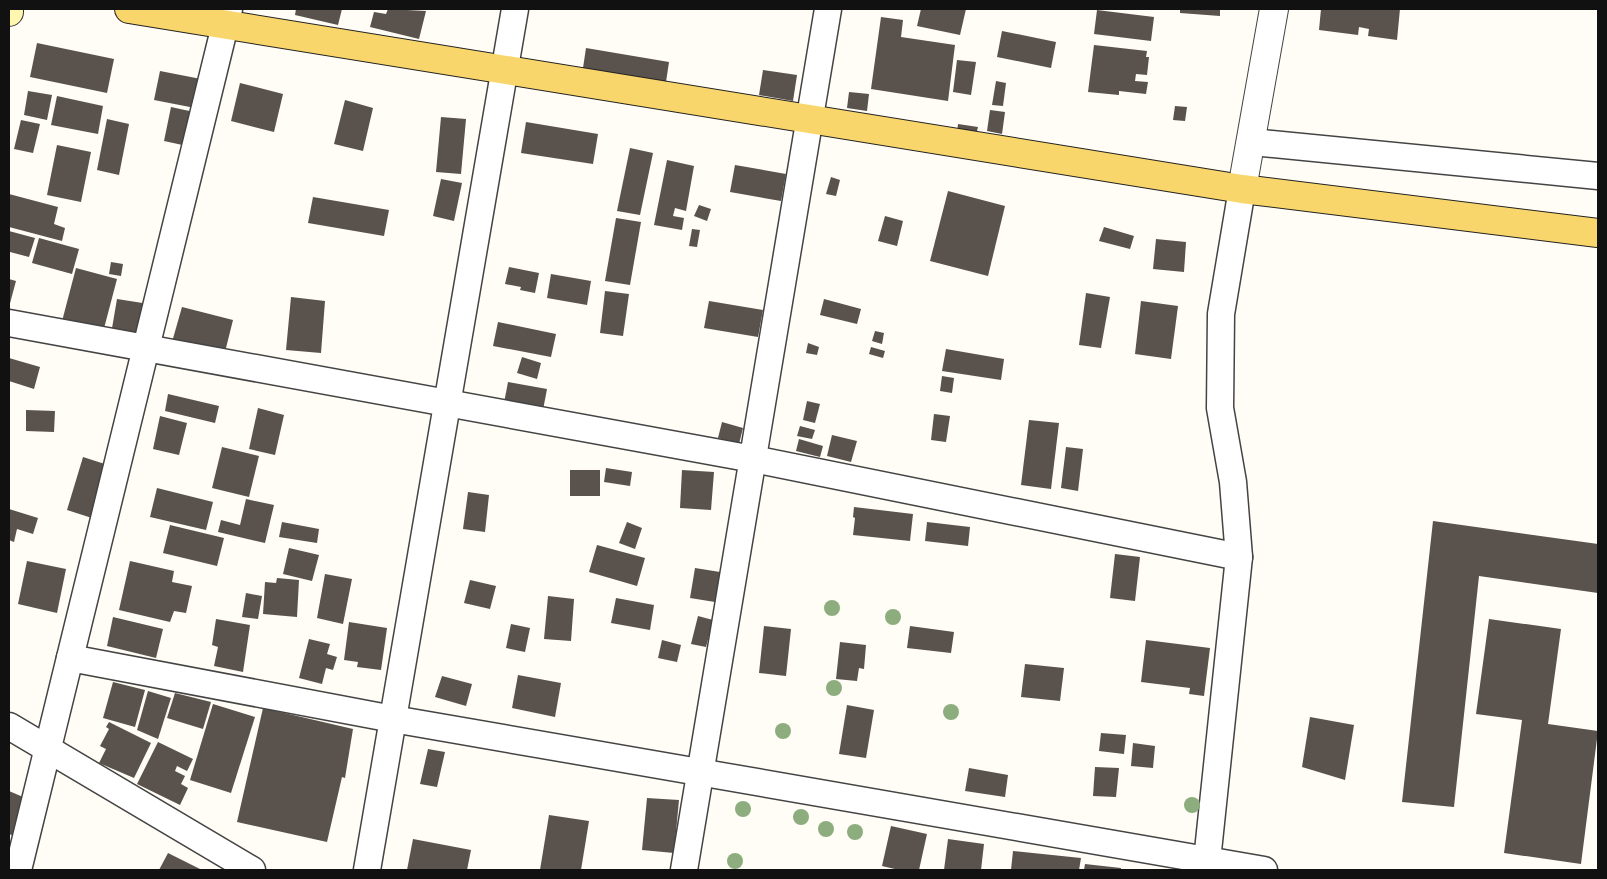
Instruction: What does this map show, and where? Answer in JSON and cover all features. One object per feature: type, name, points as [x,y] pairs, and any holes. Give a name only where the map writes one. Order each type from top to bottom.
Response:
[{"type":"main road","points":[[129,9],[226,17],[504,70],[1242,189],[1598,233]]},
{"type":"street","points":[[367,870],[515,9]]},
{"type":"street","points":[[684,870],[828,9]]},
{"type":"street","points":[[1206,865],[1239,558],[1233,482],[1220,408],[1221,314],[1274,9]]},
{"type":"street","points":[[16,861],[70,658],[226,17]]},
{"type":"street","points":[[1252,142],[1598,176]]},
{"type":"street","points":[[9,322],[753,459],[1239,558]]},
{"type":"street","points":[[70,658],[393,719],[701,772],[1206,865],[1264,870]]},
{"type":"street","points":[[9,726],[252,870]]},
{"type":"building","points":[[296,9],[342,9],[338,25],[295,15]]},
{"type":"building","points":[[388,9],[426,11],[419,39],[370,27],[374,12],[386,14]]},
{"type":"building","points":[[921,9],[966,9],[960,35],[917,26]]},
{"type":"building","points":[[1180,9],[1220,9],[1220,16],[1180,13]]},
{"type":"building","points":[[1321,9],[1400,9],[1397,40],[1368,36],[1369,29],[1359,27],[1358,35],[1319,30]]},
{"type":"building","points":[[1097,10],[1154,17],[1151,41],[1094,34]]},
{"type":"building","points":[[881,17],[903,20],[901,37],[955,45],[948,101],[871,89]]},
{"type":"building","points":[[1002,31],[1056,42],[1051,68],[997,57]]},
{"type":"building","points":[[37,43],[114,59],[107,93],[30,77]]},
{"type":"building","points":[[1094,45],[1147,51],[1146,57],[1149,57],[1147,75],[1136,74],[1135,81],[1148,82],[1146,94],[1119,91],[1119,95],[1088,92]]},
{"type":"building","points":[[586,48],[669,62],[666,82],[583,68]]},
{"type":"building","points":[[957,60],[976,62],[971,95],[953,92]]},
{"type":"building","points":[[763,70],[797,75],[793,101],[759,95]]},
{"type":"building","points":[[160,71],[201,79],[195,108],[154,100]]},
{"type":"building","points":[[996,81],[1006,83],[1003,106],[992,105]]},
{"type":"building","points":[[240,83],[283,94],[274,132],[231,121]]},
{"type":"building","points":[[28,91],[52,95],[47,120],[24,115]]},
{"type":"building","points":[[849,92],[869,94],[867,111],[847,108]]},
{"type":"building","points":[[57,96],[103,106],[98,134],[51,125]]},
{"type":"building","points":[[345,100],[373,108],[363,151],[334,144]]},
{"type":"building","points":[[1175,106],[1187,107],[1185,121],[1173,120]]},
{"type":"building","points":[[171,107],[194,112],[187,146],[164,141]]},
{"type":"building","points":[[990,110],[1005,112],[1002,134],[987,131]]},
{"type":"building","points":[[441,117],[466,119],[461,174],[436,172]]},
{"type":"building","points":[[107,119],[129,124],[119,175],[97,170]]},
{"type":"building","points":[[21,120],[40,124],[33,153],[14,149]]},
{"type":"building","points":[[526,122],[598,134],[593,164],[521,153]]},
{"type":"building","points":[[958,124],[978,127],[976,135],[957,133]]},
{"type":"building","points":[[57,145],[91,152],[81,202],[47,195]]},
{"type":"building","points":[[630,148],[653,153],[640,215],[617,211]]},
{"type":"building","points":[[667,160],[694,166],[686,211],[675,208],[673,216],[684,218],[682,230],[654,225]]},
{"type":"building","points":[[735,165],[786,174],[781,201],[730,192]]},
{"type":"building","points":[[831,177],[840,180],[836,196],[826,194]]},
{"type":"building","points":[[441,179],[462,183],[454,221],[433,216]]},
{"type":"building","points":[[948,191],[1005,206],[988,276],[930,261]]},
{"type":"building","points":[[9,194],[58,207],[54,224],[65,228],[62,241],[9,227]]},
{"type":"building","points":[[313,197],[389,210],[384,236],[308,223]]},
{"type":"building","points":[[699,205],[711,209],[707,221],[694,216]]},
{"type":"building","points":[[885,216],[903,221],[897,246],[878,241]]},
{"type":"building","points":[[616,218],[641,222],[630,285],[605,281]]},
{"type":"building","points":[[1104,227],[1134,236],[1130,249],[1099,241]]},
{"type":"building","points":[[692,229],[700,230],[697,247],[689,246]]},
{"type":"building","points":[[9,231],[35,238],[29,257],[10,252],[9,256]]},
{"type":"building","points":[[39,238],[79,249],[72,274],[32,263]]},
{"type":"building","points":[[1156,239],[1186,242],[1184,272],[1153,269]]},
{"type":"building","points":[[111,262],[123,264],[121,276],[109,274]]},
{"type":"building","points":[[509,267],[539,273],[535,293],[520,290],[521,287],[505,284]]},
{"type":"building","points":[[76,268],[117,279],[102,336],[61,325]]},
{"type":"building","points":[[551,274],[591,281],[587,305],[547,298]]},
{"type":"building","points":[[9,279],[16,281],[9,307]]},
{"type":"building","points":[[605,291],[629,294],[623,336],[600,333]]},
{"type":"building","points":[[1086,293],[1110,297],[1101,348],[1079,345]]},
{"type":"building","points":[[291,297],[325,301],[321,353],[286,350]]},
{"type":"building","points":[[117,299],[149,304],[142,345],[110,340]]},
{"type":"building","points":[[824,299],[861,309],[857,324],[820,315]]},
{"type":"building","points":[[709,301],[763,310],[758,337],[704,328]]},
{"type":"building","points":[[1141,301],[1178,306],[1171,359],[1135,354]]},
{"type":"building","points":[[182,307],[233,320],[224,356],[172,342]]},
{"type":"building","points":[[498,322],[556,334],[551,357],[493,346]]},
{"type":"building","points":[[875,331],[884,333],[882,344],[872,341]]},
{"type":"building","points":[[808,343],[819,347],[817,355],[806,353]]},
{"type":"building","points":[[871,347],[885,351],[883,358],[869,354]]},
{"type":"building","points":[[946,349],[1004,359],[1001,380],[942,371]]},
{"type":"building","points":[[522,357],[541,363],[537,379],[517,373]]},
{"type":"building","points":[[9,358],[40,367],[34,389],[9,381]]},
{"type":"building","points":[[942,376],[954,378],[952,393],[940,391]]},
{"type":"building","points":[[508,382],[547,389],[543,410],[504,403]]},
{"type":"building","points":[[168,394],[219,406],[215,423],[165,411]]},
{"type":"building","points":[[807,401],[820,404],[815,423],[803,420]]},
{"type":"building","points":[[258,408],[284,415],[275,455],[249,449]]},
{"type":"building","points":[[26,410],[55,411],[54,432],[26,431]]},
{"type":"building","points":[[934,414],[950,416],[946,442],[931,440]]},
{"type":"building","points":[[160,416],[187,423],[179,455],[153,449]]},
{"type":"building","points":[[1029,420],[1059,423],[1051,489],[1021,485]]},
{"type":"building","points":[[722,422],[743,428],[739,444],[718,438]]},
{"type":"building","points":[[800,426],[815,430],[812,439],[797,436]]},
{"type":"building","points":[[832,435],[857,441],[851,462],[827,456]]},
{"type":"building","points":[[799,439],[823,446],[820,457],[796,451]]},
{"type":"building","points":[[222,447],[259,456],[249,497],[212,488]]},
{"type":"building","points":[[1066,447],[1083,449],[1078,491],[1061,488]]},
{"type":"building","points":[[83,457],[111,466],[95,519],[67,510]]},
{"type":"building","points":[[606,468],[632,472],[630,486],[604,482]]},
{"type":"building","points":[[570,470],[600,470],[600,496],[570,496]]},
{"type":"building","points":[[682,470],[714,472],[711,510],[680,508]]},
{"type":"building","points":[[157,488],[213,502],[206,530],[150,517]]},
{"type":"building","points":[[468,492],[489,495],[485,532],[463,529]]},
{"type":"building","points":[[246,499],[274,505],[265,543],[218,532],[221,520],[240,525]]},
{"type":"building","points":[[854,507],[913,514],[910,541],[853,535]]},
{"type":"building","points":[[9,509],[38,518],[33,534],[17,529],[14,542],[9,540]]},
{"type":"building","points":[[1433,521],[1598,544],[1598,593],[1479,576],[1454,807],[1402,802]]},
{"type":"building","points":[[282,522],[319,529],[317,543],[279,537]]},
{"type":"building","points":[[627,522],[642,528],[635,549],[619,543]]},
{"type":"building","points":[[927,522],[970,527],[968,546],[925,541]]},
{"type":"building","points":[[170,525],[224,538],[217,566],[163,553]]},
{"type":"building","points":[[597,545],[645,558],[637,586],[589,572]]},
{"type":"building","points":[[289,548],[319,555],[312,581],[283,574]]},
{"type":"building","points":[[1115,554],[1140,557],[1135,601],[1110,598]]},
{"type":"building","points":[[27,561],[66,569],[57,613],[18,604]]},
{"type":"building","points":[[130,561],[174,571],[172,582],[192,586],[186,613],[174,611],[170,622],[119,610]]},
{"type":"building","points":[[695,568],[720,572],[715,602],[690,598]]},
{"type":"building","points":[[325,574],[352,579],[343,624],[317,618]]},
{"type":"building","points":[[277,578],[299,580],[297,617],[263,614],[265,582],[276,583]]},
{"type":"building","points":[[470,580],[496,586],[490,609],[464,603]]},
{"type":"building","points":[[246,593],[262,596],[258,619],[242,617]]},
{"type":"building","points":[[548,596],[574,599],[571,641],[544,639]]},
{"type":"building","points":[[616,598],[654,605],[650,630],[611,623]]},
{"type":"building","points":[[698,616],[713,620],[706,647],[691,644]]},
{"type":"building","points":[[113,617],[163,629],[156,658],[107,646]]},
{"type":"building","points":[[216,619],[250,625],[243,672],[214,666],[218,647],[212,645]]},
{"type":"building","points":[[1489,619],[1561,629],[1548,724],[1598,731],[1581,864],[1504,853],[1522,720],[1476,714]]},
{"type":"building","points":[[349,622],[387,628],[381,670],[357,667],[358,662],[344,660]]},
{"type":"building","points":[[511,624],[530,628],[525,652],[506,648]]},
{"type":"building","points":[[764,626],[791,629],[786,676],[759,673]]},
{"type":"building","points":[[910,626],[954,632],[951,653],[907,648]]},
{"type":"building","points":[[309,639],[330,644],[327,654],[337,657],[333,670],[326,668],[322,684],[299,678]]},
{"type":"building","points":[[662,640],[681,645],[677,662],[658,658]]},
{"type":"building","points":[[1146,640],[1210,648],[1204,696],[1189,694],[1190,688],[1141,682]]},
{"type":"building","points":[[840,642],[866,645],[864,669],[859,668],[857,681],[836,679]]},
{"type":"building","points":[[1025,664],[1064,668],[1060,701],[1021,697]]},
{"type":"building","points":[[518,675],[561,683],[555,717],[512,708]]},
{"type":"building","points":[[442,676],[472,684],[466,706],[435,697]]},
{"type":"building","points":[[113,682],[145,690],[135,727],[103,718]]},
{"type":"building","points":[[148,691],[171,698],[158,739],[137,730]]},
{"type":"building","points":[[175,693],[211,702],[203,729],[167,718]]},
{"type":"building","points":[[213,704],[255,717],[231,793],[190,780]]},
{"type":"building","points":[[847,705],[874,710],[866,758],[839,754]]},
{"type":"building","points":[[263,708],[353,729],[345,778],[342,777],[327,842],[237,822]]},
{"type":"building","points":[[1310,717],[1354,725],[1345,780],[1302,767]]},
{"type":"building","points":[[109,722],[151,743],[134,778],[99,763],[106,749],[100,746],[109,729],[106,727]]},
{"type":"building","points":[[1101,733],[1126,735],[1124,754],[1099,751]]},
{"type":"building","points":[[158,742],[193,759],[187,771],[177,766],[175,771],[185,776],[181,784],[188,788],[180,805],[137,784]]},
{"type":"building","points":[[1133,743],[1155,746],[1153,768],[1131,766]]},
{"type":"building","points":[[428,749],[445,752],[437,787],[420,784]]},
{"type":"building","points":[[1095,767],[1119,768],[1116,797],[1093,796]]},
{"type":"building","points":[[969,768],[1008,775],[1005,797],[965,791]]},
{"type":"building","points":[[9,791],[23,797],[14,836],[9,834]]},
{"type":"building","points":[[647,798],[679,800],[674,853],[642,850]]},
{"type":"building","points":[[549,815],[589,821],[581,870],[540,870]]},
{"type":"building","points":[[891,826],[927,834],[919,870],[899,870],[882,866]]},
{"type":"building","points":[[413,839],[471,850],[467,870],[407,870]]},
{"type":"building","points":[[948,839],[984,844],[981,870],[944,870]]},
{"type":"building","points":[[1013,851],[1081,858],[1079,870],[1011,870]]},
{"type":"building","points":[[168,853],[200,869],[159,870]]},
{"type":"building","points":[[1085,864],[1121,868],[1121,870],[1084,870]]}]
